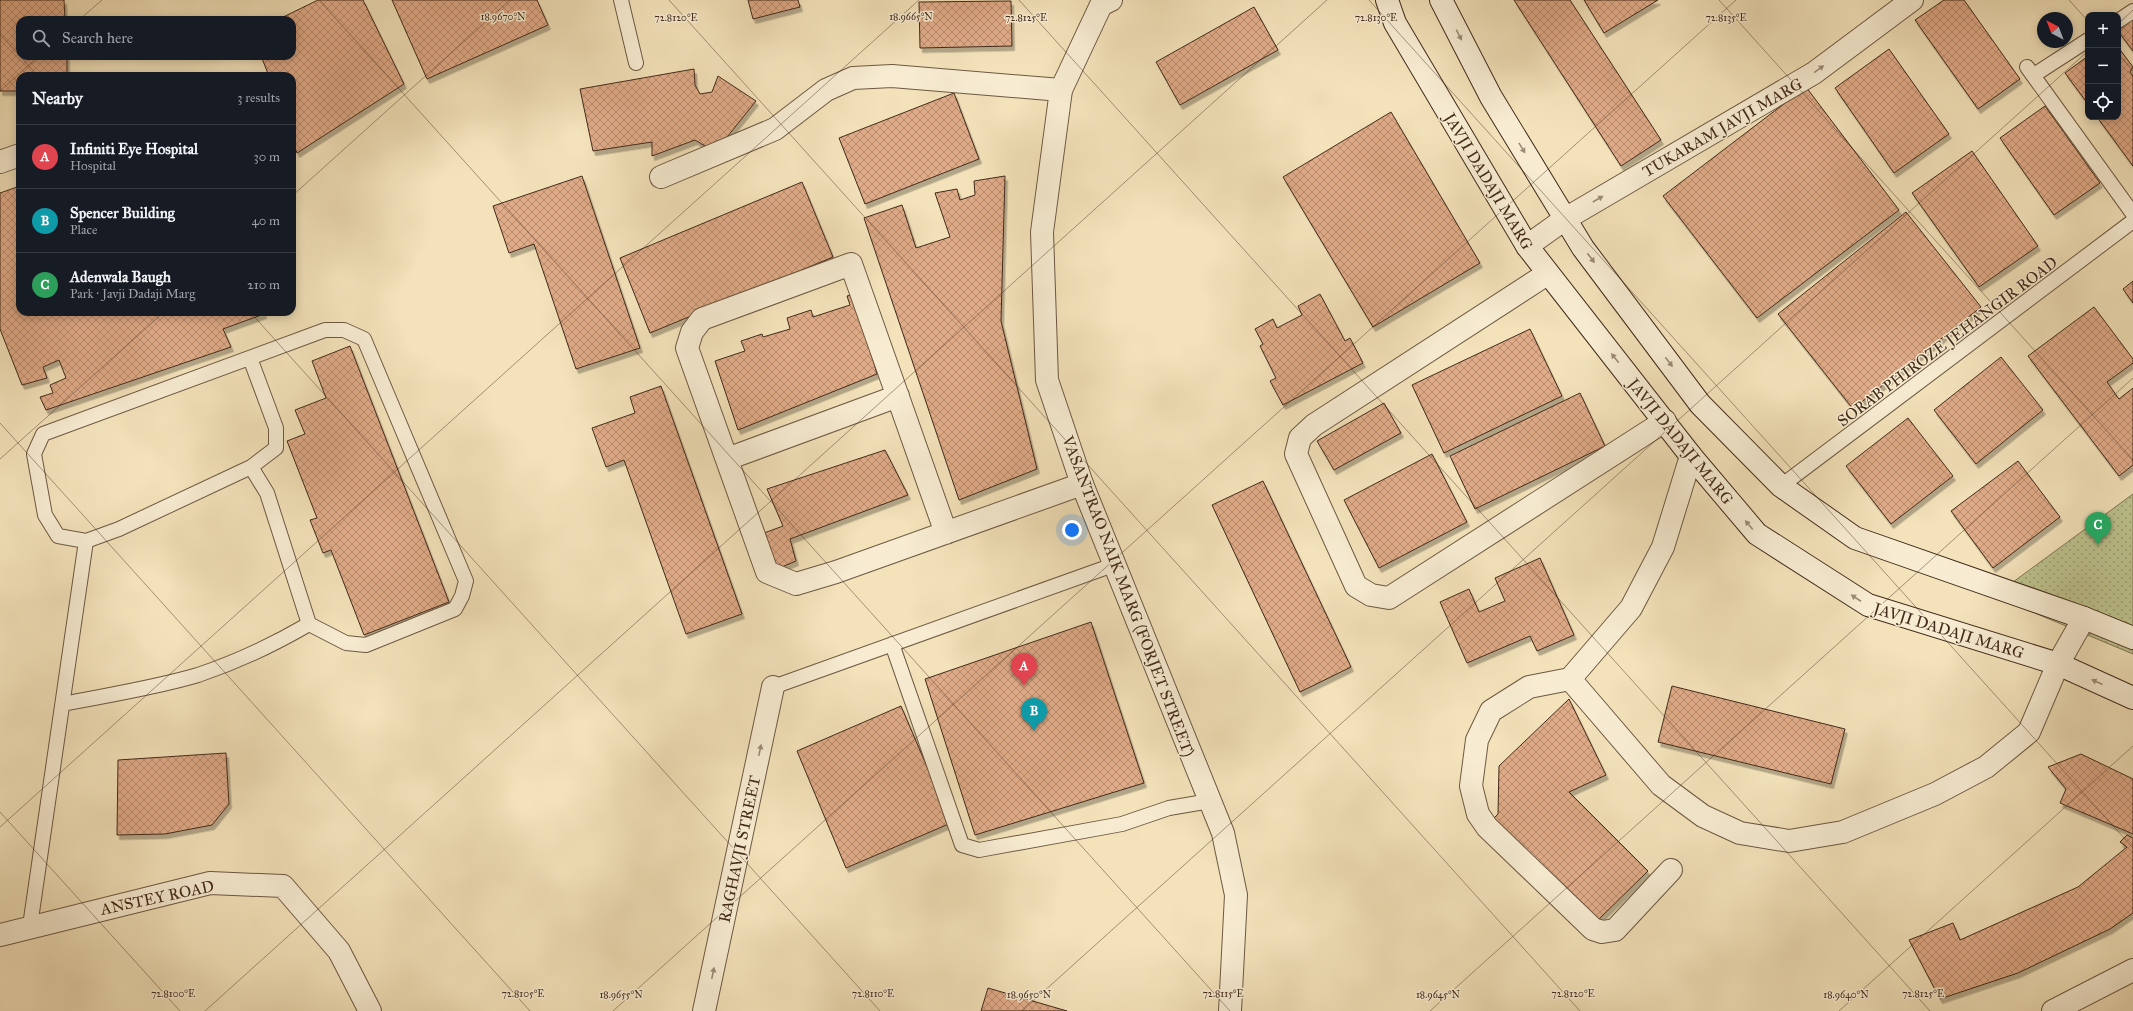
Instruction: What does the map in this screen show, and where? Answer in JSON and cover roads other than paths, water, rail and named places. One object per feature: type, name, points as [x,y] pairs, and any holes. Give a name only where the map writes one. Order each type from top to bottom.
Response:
[{"type":"street","name":"JAVJI DADAJI MARG","points":[[1387,0],[1394,23],[1527,246],[1547,274],[1665,421],[1691,456],[1757,534],[1868,605],[2058,664],[2133,698]]},
{"type":"street","points":[[1441,0],[1491,97],[1583,248],[1700,404],[1781,486],[1855,538],[2084,618],[2133,638]]},
{"type":"street","name":"TUKARAM JAVJI MARG","points":[[1527,246],[1565,219],[1814,73],[1912,0]]},
{"type":"street","name":"VASANTRAO NAIK MARG (FORJET STREET)","points":[[1104,2],[1060,90],[1042,232],[1047,380],[1082,484],[1116,564],[1223,833],[1236,895],[1230,1011]]},
{"type":"street","points":[[662,177],[775,129],[826,90],[853,78],[892,76],[1060,90]]},
{"type":"street","points":[[0,162],[16,156]]},
{"type":"street","points":[[946,533],[851,264],[702,320],[692,332],[687,348],[767,572],[796,584],[946,533],[1082,484]]},
{"type":"street","points":[[1547,274],[1314,425],[1300,438],[1296,454],[1356,586],[1371,595],[1389,598],[1665,421]]},
{"type":"street","points":[[726,459],[898,396]]},
{"type":"street","points":[[1671,870],[1615,930],[1602,932],[1593,929],[1487,827],[1478,814],[1471,786],[1477,740],[1491,710],[1529,687],[1570,679],[1631,608],[1663,547],[1691,456]]},
{"type":"street","points":[[1570,679],[1660,784],[1697,811],[1740,833],[1789,841],[1843,832],[1936,794],[1986,767],[2029,732],[2058,664],[2084,618]]},
{"type":"street","name":"RAGHAVJI STREET","points":[[704,1011],[773,688]]},
{"type":"street","name":"ANSTEY ROAD","points":[[0,935],[30,926],[210,883],[283,886],[339,951],[370,1011]]},
{"type":"street","points":[[2053,1011],[2133,970]]},
{"type":"lane","points":[[622,0],[636,63]]},
{"type":"lane","points":[[2121,19],[2133,11]]},
{"type":"lane","points":[[2085,42],[2031,71],[2133,214]]},
{"type":"lane","name":"SORAB PHIROZE JEHANGIR ROAD","points":[[1781,486],[2133,221]]},
{"type":"lane","points":[[250,358],[276,428],[276,448],[251,467],[119,529],[86,541],[58,536],[45,515],[34,454],[43,434],[325,330],[344,330],[364,339],[466,581],[462,596],[455,609],[366,645],[346,643],[309,624],[267,493],[251,467]]},
{"type":"lane","points":[[30,926],[86,541]]},
{"type":"lane","points":[[773,688],[1116,564]]},
{"type":"lane","points":[[63,704],[197,675],[232,663],[277,642],[309,624]]},
{"type":"lane","points":[[892,644],[962,845],[979,850],[1122,824],[1169,808],[1210,801]]},
{"type":"place","name":"Adenwala Baugh","points":[[2098,545]]},
{"type":"place","name":"Infiniti Eye Hospital","points":[[1024,686]]},
{"type":"place","name":"Spencer Building","points":[[1034,731]]}]
